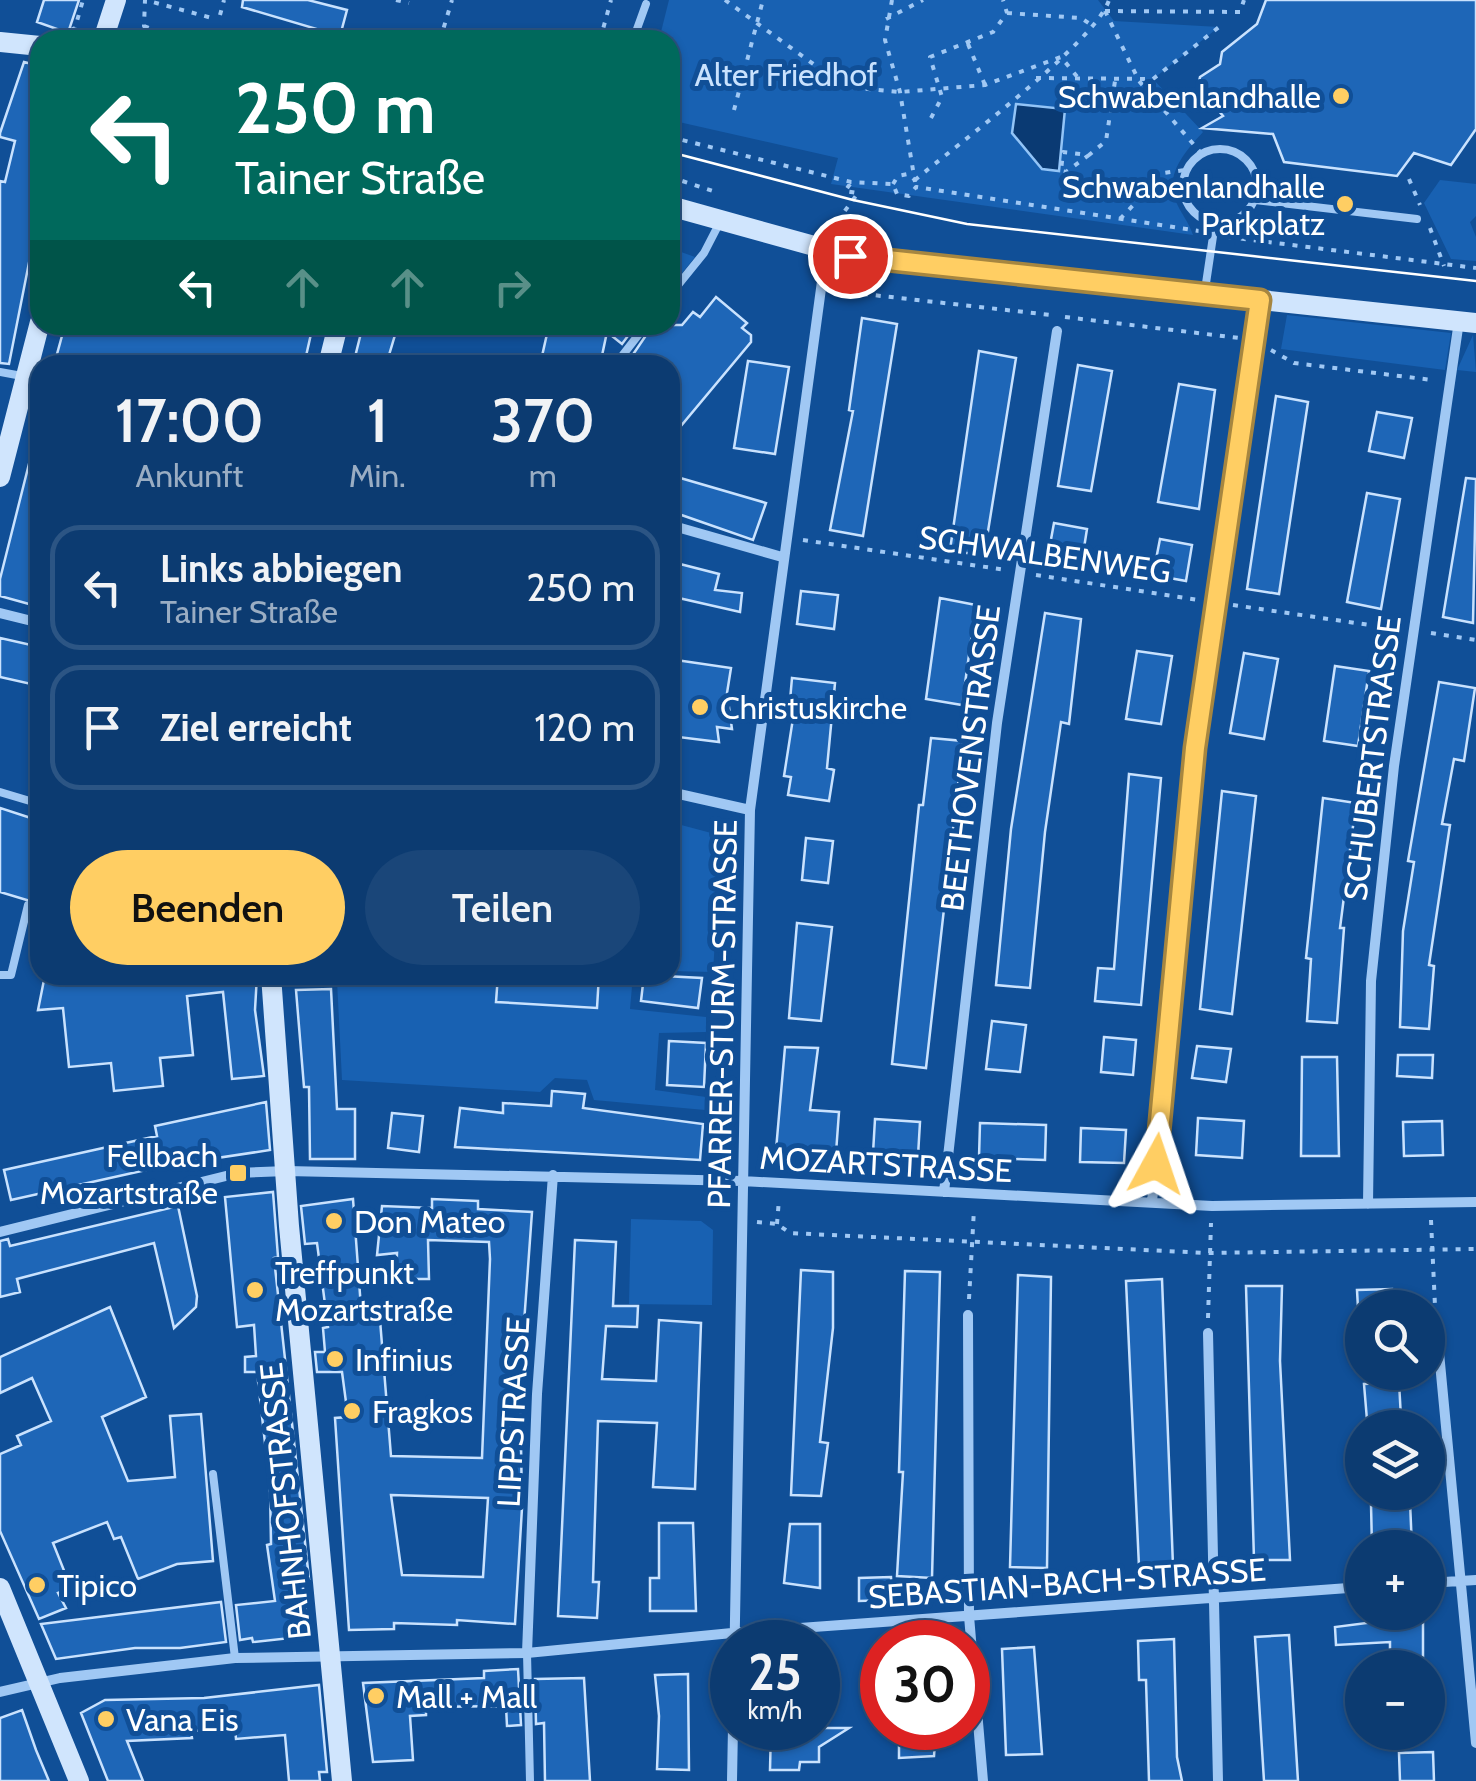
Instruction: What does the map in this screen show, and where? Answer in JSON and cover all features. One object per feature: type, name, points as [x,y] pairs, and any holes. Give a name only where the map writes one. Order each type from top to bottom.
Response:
[{"type":"street","points":[[106,30],[116,0]]},
{"type":"street","points":[[0,42],[30,45]]},
{"type":"street","points":[[680,209],[850,256],[1467,322]]},
{"type":"street","name":"PFARRER-STURM-STRASSE","points":[[732,1620],[750,810],[826,252]]},
{"type":"street","points":[[1152,1202],[1195,748],[1260,300]]},
{"type":"street","name":"SCHUBERTSTRASSE","points":[[1368,1204],[1371,982],[1446,382],[1467,322]]},
{"type":"street","name":"BEETHOVENSTRASSE","points":[[944,1192],[997,724],[1057,332]]},
{"type":"street","points":[[0,477],[30,361]]},
{"type":"street","points":[[680,528],[782,557]]},
{"type":"street","points":[[0,613],[30,621]]},
{"type":"street","points":[[680,794],[750,810]]},
{"type":"street","name":"BAHNHOFSTRASSE","points":[[273,985],[342,1781]]},
{"type":"street","name":"MOZARTSTRASSE","points":[[0,1232],[238,1173],[287,1171],[742,1181],[1212,1206],[1476,1202]]},
{"type":"street","name":"LIPPSTRASSE","points":[[527,1653],[537,1394],[553,1174]]},
{"type":"street","points":[[968,1315],[969,1616],[984,1781]]},
{"type":"street","points":[[1208,1333],[1218,1781]]},
{"type":"street","points":[[1443,1390],[1476,1743]]},
{"type":"street","points":[[1445,1582],[1476,1580]]},
{"type":"street","points":[[0,1588],[79,1781]]},
{"type":"street","name":"SEBASTIAN-BACH-STRASSE","points":[[840,1625],[1345,1588]]},
{"type":"street","name":"SEBASTIAN-BACH-STRASSE","points":[[0,1692],[37,1682],[234,1658],[331,1660],[527,1653],[710,1635]]},
{"type":"street","name":"PFARRER-STURM-STRASSE","points":[[732,1750],[732,1781]]},
{"type":"lane","points":[[637,30],[646,4]]},
{"type":"lane","points":[[1224,148],[1245,157],[1257,177],[1255,200],[1239,218],[1215,223],[1204,220],[1187,204],[1185,170],[1201,153],[1224,148]]},
{"type":"lane","points":[[1255,200],[1417,219]]},
{"type":"lane","points":[[680,282],[704,252],[720,222]]},
{"type":"lane","points":[[1205,294],[1215,223]]},
{"type":"lane","points":[[623,355],[638,335]]},
{"type":"lane","points":[[0,372],[26,377]]},
{"type":"lane","points":[[0,792],[30,801]]},
{"type":"lane","points":[[0,974],[11,975],[28,906]]},
{"type":"lane","points":[[213,1474],[234,1658]]},
{"type":"lane","points":[[527,1653],[530,1781]]},
{"type":"path","points":[[147,30],[144,0],[212,18]]},
{"type":"path","points":[[220,15],[224,0]]},
{"type":"path","points":[[396,0],[409,4]]},
{"type":"path","points":[[443,30],[452,0]]},
{"type":"path","points":[[603,30],[611,0]]},
{"type":"path","points":[[725,0],[845,87],[900,92],[985,86],[1060,57]]},
{"type":"path","points":[[734,110],[763,0]]},
{"type":"path","points":[[892,0],[885,40],[900,92],[915,184]]},
{"type":"path","points":[[886,18],[923,0]]},
{"type":"path","points":[[1003,0],[1007,13]]},
{"type":"path","points":[[1108,0],[1106,11],[1140,81],[1201,153]]},
{"type":"path","points":[[893,184],[897,194],[908,196],[915,184],[1060,57],[1106,11],[1240,12],[1244,0]]},
{"type":"path","points":[[1007,13],[1081,18],[1091,25]]},
{"type":"path","points":[[931,118],[942,90],[930,57],[993,32],[1007,13]]},
{"type":"path","points":[[144,26],[153,30]]},
{"type":"path","points":[[1036,78],[1153,78],[1220,27]]},
{"type":"path","points":[[967,42],[985,86]]},
{"type":"path","points":[[1060,57],[1078,79]]},
{"type":"path","points":[[1089,155],[1063,152],[1061,171],[1066,172],[1089,155],[1106,141],[1115,81]]},
{"type":"path","points":[[680,139],[851,182],[893,184]]},
{"type":"path","points":[[1120,219],[1145,188],[1164,173],[1185,170]]},
{"type":"path","points":[[893,184],[898,176],[908,174],[915,184],[1260,244],[1476,268]]},
{"type":"path","points":[[680,180],[713,191],[711,197]]},
{"type":"path","points":[[850,256],[853,227],[836,223],[858,193],[846,191],[851,182]]},
{"type":"path","points":[[1256,340],[1294,363],[1446,382]]},
{"type":"path","name":"SCHWALBENWEG","points":[[785,535],[1476,640]]},
{"type":"path","points":[[778,1224],[780,1183]]},
{"type":"path","points":[[968,1315],[976,1194]]},
{"type":"path","points":[[1431,1204],[1434,1290]]},
{"type":"path","points":[[1208,1333],[1207,1253],[1212,1206]]},
{"type":"path","points":[[742,1220],[778,1224],[790,1233],[1207,1253],[1476,1249]]},
{"type":"green space","name":"Alter Friedhof","points":[[669,0],[1098,0],[1114,21],[1219,27],[1153,79],[1203,132],[1178,165],[1173,185],[1178,206],[1193,235],[831,184],[838,158],[680,122],[680,30],[662,30]]},
{"type":"green space","points":[[1440,180],[1476,184],[1476,216],[1470,222],[1476,237],[1476,261],[1451,259],[1424,203]]},
{"type":"green space","points":[[680,252],[695,257],[680,276]]},
{"type":"green space","points":[[1287,315],[1451,333],[1445,370],[1281,349]]},
{"type":"green space","points":[[1473,335],[1476,372],[1457,370]]},
{"type":"green space","points":[[680,825],[715,834],[720,860],[713,972],[680,971]]},
{"type":"green space","points":[[337,985],[632,985],[630,1009],[706,1017],[706,1032],[659,1033],[655,1090],[706,1097],[705,1110],[594,1100],[587,1080],[555,1078],[540,1092],[342,1080]]},
{"type":"green space","points":[[631,1219],[701,1221],[713,1230],[712,1305],[629,1304]]},
{"type":"shaded area","points":[[1016,104],[1065,109],[1059,171],[1042,169],[1012,133]]},
{"type":"building","points":[[44,0],[79,0],[69,30],[37,22]]},
{"type":"building","points":[[243,0],[308,0],[347,10],[342,30],[320,30],[242,7]]},
{"type":"building","name":"Schwabenlandhalle","points":[[1266,0],[1476,0],[1476,129],[1451,165],[1414,153],[1397,176],[1284,162],[1273,134],[1202,128],[1223,116],[1198,86],[1200,77],[1220,64],[1222,52],[1257,24]]},
{"type":"building","points":[[24,62],[30,64],[30,258],[9,364],[0,363],[0,181],[5,182],[15,141],[0,137]]},
{"type":"building","points":[[716,297],[747,323],[742,328],[751,335],[751,342],[680,427],[680,355],[634,353],[646,335],[680,335],[680,325],[693,312],[700,317]]},
{"type":"building","points":[[862,318],[897,324],[863,536],[830,530],[853,411],[849,410]]},
{"type":"building","points":[[62,335],[311,335],[306,355],[57,355]]},
{"type":"building","points":[[360,335],[395,335],[389,355],[356,355]]},
{"type":"building","points":[[547,335],[606,335],[602,355],[542,355]]},
{"type":"building","points":[[611,335],[629,335],[622,344]]},
{"type":"building","points":[[979,351],[1016,358],[984,556],[950,550]]},
{"type":"building","points":[[748,361],[789,367],[775,454],[734,448]]},
{"type":"building","points":[[1078,365],[1112,371],[1091,491],[1058,486]]},
{"type":"building","points":[[1179,384],[1215,390],[1199,509],[1158,502]]},
{"type":"building","points":[[1276,396],[1308,402],[1279,594],[1247,589]]},
{"type":"building","points":[[1377,412],[1412,418],[1404,458],[1369,451]]},
{"type":"building","points":[[30,460],[30,604],[0,596],[0,579]]},
{"type":"building","points":[[680,478],[766,503],[753,540],[680,514]]},
{"type":"building","points":[[1466,478],[1476,479],[1473,623],[1443,617]]},
{"type":"building","points":[[1367,493],[1400,499],[1381,609],[1347,602]]},
{"type":"building","points":[[1054,523],[1087,529],[1081,567],[1047,561]]},
{"type":"building","points":[[1160,539],[1192,545],[1186,581],[1153,575]]},
{"type":"building","points":[[680,564],[719,574],[715,590],[742,593],[740,612],[680,598]]},
{"type":"building","points":[[801,591],[838,595],[834,629],[797,624]]},
{"type":"building","points":[[940,598],[976,605],[962,705],[926,699]]},
{"type":"building","points":[[1045,613],[1081,619],[1069,724],[1061,722],[1045,832],[1030,988],[996,985],[1011,829]]},
{"type":"building","points":[[0,638],[30,645],[30,684],[0,677]]},
{"type":"building","points":[[1137,651],[1172,656],[1161,724],[1126,719]]},
{"type":"building","points":[[1244,653],[1278,659],[1264,739],[1230,733]]},
{"type":"building","name":"Christuskirche","points":[[680,661],[731,668],[727,693],[732,729],[717,727],[719,742],[680,737]]},
{"type":"building","points":[[1335,666],[1369,671],[1358,746],[1324,741]]},
{"type":"building","points":[[792,678],[835,683],[827,768],[834,770],[829,801],[788,795],[791,777],[784,776],[794,712],[789,712]]},
{"type":"building","points":[[1439,682],[1475,688],[1464,761],[1454,759],[1442,824],[1450,825],[1429,965],[1434,966],[1429,1029],[1400,1027],[1403,931],[1414,862],[1408,861]]},
{"type":"building","points":[[931,738],[963,741],[926,1068],[892,1064],[919,805],[923,805]]},
{"type":"building","points":[[1129,774],[1161,778],[1141,1005],[1095,1001],[1098,968],[1114,969]]},
{"type":"building","points":[[1222,791],[1256,796],[1232,1014],[1200,1009]]},
{"type":"building","points":[[1323,798],[1356,803],[1340,928],[1344,928],[1337,1023],[1307,1021],[1311,959],[1306,958]]},
{"type":"building","points":[[0,808],[30,818],[30,901],[0,892]]},
{"type":"building","points":[[806,838],[833,841],[828,883],[802,880]]},
{"type":"building","points":[[797,923],[832,927],[821,1021],[789,1018]]},
{"type":"building","points":[[680,977],[702,978],[698,1008],[641,1001],[643,985],[680,985]]},
{"type":"building","points":[[43,985],[256,985],[255,1010],[264,1076],[232,1079],[223,992],[187,996],[193,1055],[160,1058],[163,1086],[114,1091],[111,1063],[69,1067],[63,1008],[38,1010]]},
{"type":"building","points":[[497,985],[598,985],[597,1008],[496,1002]]},
{"type":"building","points":[[331,989],[337,1109],[355,1109],[355,1159],[310,1159],[309,1087],[304,1087],[296,990]]},
{"type":"building","points":[[992,1021],[1026,1025],[1020,1072],[986,1069]]},
{"type":"building","points":[[1104,1037],[1136,1040],[1133,1075],[1101,1072]]},
{"type":"building","points":[[669,1041],[706,1043],[704,1087],[667,1085]]},
{"type":"building","points":[[1197,1046],[1231,1049],[1226,1082],[1192,1078]]},
{"type":"building","points":[[785,1047],[818,1048],[810,1110],[839,1112],[836,1153],[776,1150]]},
{"type":"building","points":[[1398,1055],[1433,1055],[1432,1078],[1397,1076]]},
{"type":"building","points":[[1302,1057],[1337,1057],[1339,1156],[1301,1156]]},
{"type":"building","points":[[552,1091],[585,1094],[583,1108],[703,1124],[700,1160],[455,1147],[460,1108],[503,1113],[503,1103],[551,1106]]},
{"type":"building","points":[[266,1102],[270,1150],[164,1166],[11,1200],[4,1170],[157,1136],[155,1126]]},
{"type":"building","points":[[392,1113],[423,1116],[419,1152],[388,1148]]},
{"type":"building","points":[[1198,1118],[1244,1121],[1242,1158],[1196,1155]]},
{"type":"building","points":[[875,1119],[920,1122],[918,1156],[873,1153]]},
{"type":"building","points":[[1442,1121],[1443,1155],[1404,1156],[1403,1122]]},
{"type":"building","points":[[980,1123],[1046,1125],[1045,1160],[979,1158]]},
{"type":"building","points":[[1081,1128],[1126,1130],[1124,1163],[1080,1162]]},
{"type":"building","points":[[273,1192],[278,1257],[274,1258],[309,1579],[302,1580],[309,1636],[253,1642],[252,1638],[240,1640],[236,1605],[275,1601],[267,1545],[271,1544],[270,1487],[257,1372],[245,1372],[245,1357],[256,1356],[254,1325],[237,1327],[225,1197]]},
{"type":"building","points":[[353,1199],[361,1308],[364,1307],[366,1322],[380,1320],[391,1456],[482,1458],[490,1259],[489,1242],[428,1240],[429,1279],[396,1279],[397,1253],[377,1255],[382,1206],[432,1208],[432,1199],[478,1201],[478,1209],[532,1212],[520,1379],[522,1508],[515,1624],[457,1620],[457,1625],[394,1623],[394,1629],[349,1630],[335,1418],[348,1417],[342,1372],[317,1372],[315,1352],[325,1352],[323,1328],[328,1327],[317,1243],[305,1244],[301,1206]],"holes":[[[391,1495],[488,1498],[483,1577],[402,1575]]]},
{"type":"building","points":[[178,1206],[197,1296],[196,1307],[174,1328],[154,1243],[17,1279],[20,1292],[0,1297],[0,1241],[8,1239],[10,1246]]},
{"type":"building","points":[[575,1240],[616,1242],[613,1306],[638,1306],[637,1327],[606,1326],[602,1379],[656,1381],[659,1320],[701,1323],[695,1489],[653,1487],[657,1423],[598,1421],[593,1582],[599,1582],[597,1618],[558,1616]]},
{"type":"building","points":[[801,1270],[833,1272],[833,1328],[820,1442],[828,1443],[821,1496],[791,1495]]},
{"type":"building","points":[[905,1271],[940,1272],[932,1578],[897,1576],[903,1472],[899,1472]]},
{"type":"building","points":[[1018,1275],[1051,1277],[1047,1568],[1010,1567]]},
{"type":"building","points":[[1162,1279],[1173,1566],[1139,1567],[1126,1281]]},
{"type":"building","points":[[1246,1286],[1282,1286],[1280,1361],[1290,1560],[1254,1560]]},
{"type":"building","points":[[110,1307],[146,1397],[102,1417],[128,1481],[175,1477],[170,1416],[201,1414],[213,1561],[177,1564],[138,1579],[121,1537],[114,1539],[107,1522],[53,1543],[71,1588],[58,1593],[66,1608],[39,1619],[0,1531],[0,1454],[21,1445],[17,1436],[51,1421],[32,1378],[0,1393],[0,1357]]},
{"type":"building","points":[[1364,1390],[1399,1390],[1401,1410],[1366,1410]]},
{"type":"building","points":[[1371,1510],[1410,1510],[1411,1530],[1372,1530]]},
{"type":"building","points":[[659,1523],[693,1523],[696,1611],[650,1611],[650,1578],[659,1578]]},
{"type":"building","points":[[790,1524],[820,1524],[820,1588],[784,1583]]},
{"type":"building","points":[[891,1577],[892,1600],[859,1601],[859,1578]]},
{"type":"building","points":[[221,1602],[226,1642],[180,1648],[135,1648],[56,1659],[41,1624]]},
{"type":"building","points":[[1335,1627],[1423,1630],[1423,1650],[1390,1650],[1390,1642],[1336,1645]]},
{"type":"building","points":[[1289,1635],[1298,1781],[1264,1781],[1255,1637]]},
{"type":"building","points":[[1174,1639],[1177,1757],[1182,1781],[1149,1781],[1146,1680],[1139,1680],[1138,1641]]},
{"type":"building","points":[[1034,1647],[1042,1754],[1006,1755],[1002,1649]]},
{"type":"building","points":[[518,1669],[521,1725],[507,1726],[506,1706],[426,1707],[426,1715],[410,1716],[413,1760],[373,1762],[363,1683],[484,1678],[484,1671]]},
{"type":"building","points":[[688,1674],[689,1770],[657,1769],[659,1716],[655,1675]]},
{"type":"building","points":[[584,1678],[590,1781],[545,1781],[544,1723],[536,1724],[535,1679]]},
{"type":"building","points":[[319,1685],[327,1772],[319,1772],[320,1781],[289,1781],[285,1735],[236,1739],[235,1728],[191,1731],[192,1738],[127,1741],[143,1781],[108,1781],[81,1713],[105,1700],[204,1698]]},
{"type":"building","points":[[22,1710],[49,1781],[0,1781],[0,1718]]},
{"type":"building","points":[[770,1750],[819,1750],[819,1762],[800,1762],[799,1770],[770,1770]]},
{"type":"building","points":[[899,1750],[934,1750],[934,1756],[899,1758]]},
{"type":"building","points":[[1433,1752],[1434,1781],[1400,1781],[1399,1753]]},
{"type":"tram line","points":[[680,155],[853,200],[967,224],[1476,281]]},
{"type":"place","name":"Schwabenlandhalle","points":[[1341,96]]},
{"type":"place","name":"Schwabenlandhalle Parkplatz","points":[[1345,204]]},
{"type":"place","name":"Christuskirche","points":[[700,707]]},
{"type":"place","name":"Fellbach Mozartstraße","points":[[238,1173]]},
{"type":"place","name":"Don Mateo","points":[[334,1221]]},
{"type":"place","name":"Treffpunkt Mozartstraße","points":[[255,1290]]},
{"type":"place","name":"Infinius","points":[[335,1359]]},
{"type":"place","name":"Fragkos","points":[[352,1411]]},
{"type":"place","name":"Tipico","points":[[37,1585]]},
{"type":"place","name":"Mall + Mall","points":[[376,1696]]},
{"type":"place","name":"Vana Eis","points":[[106,1719]]},
{"type":"route","points":[[850,256],[1260,300],[1195,748],[1156,1164]]}]
